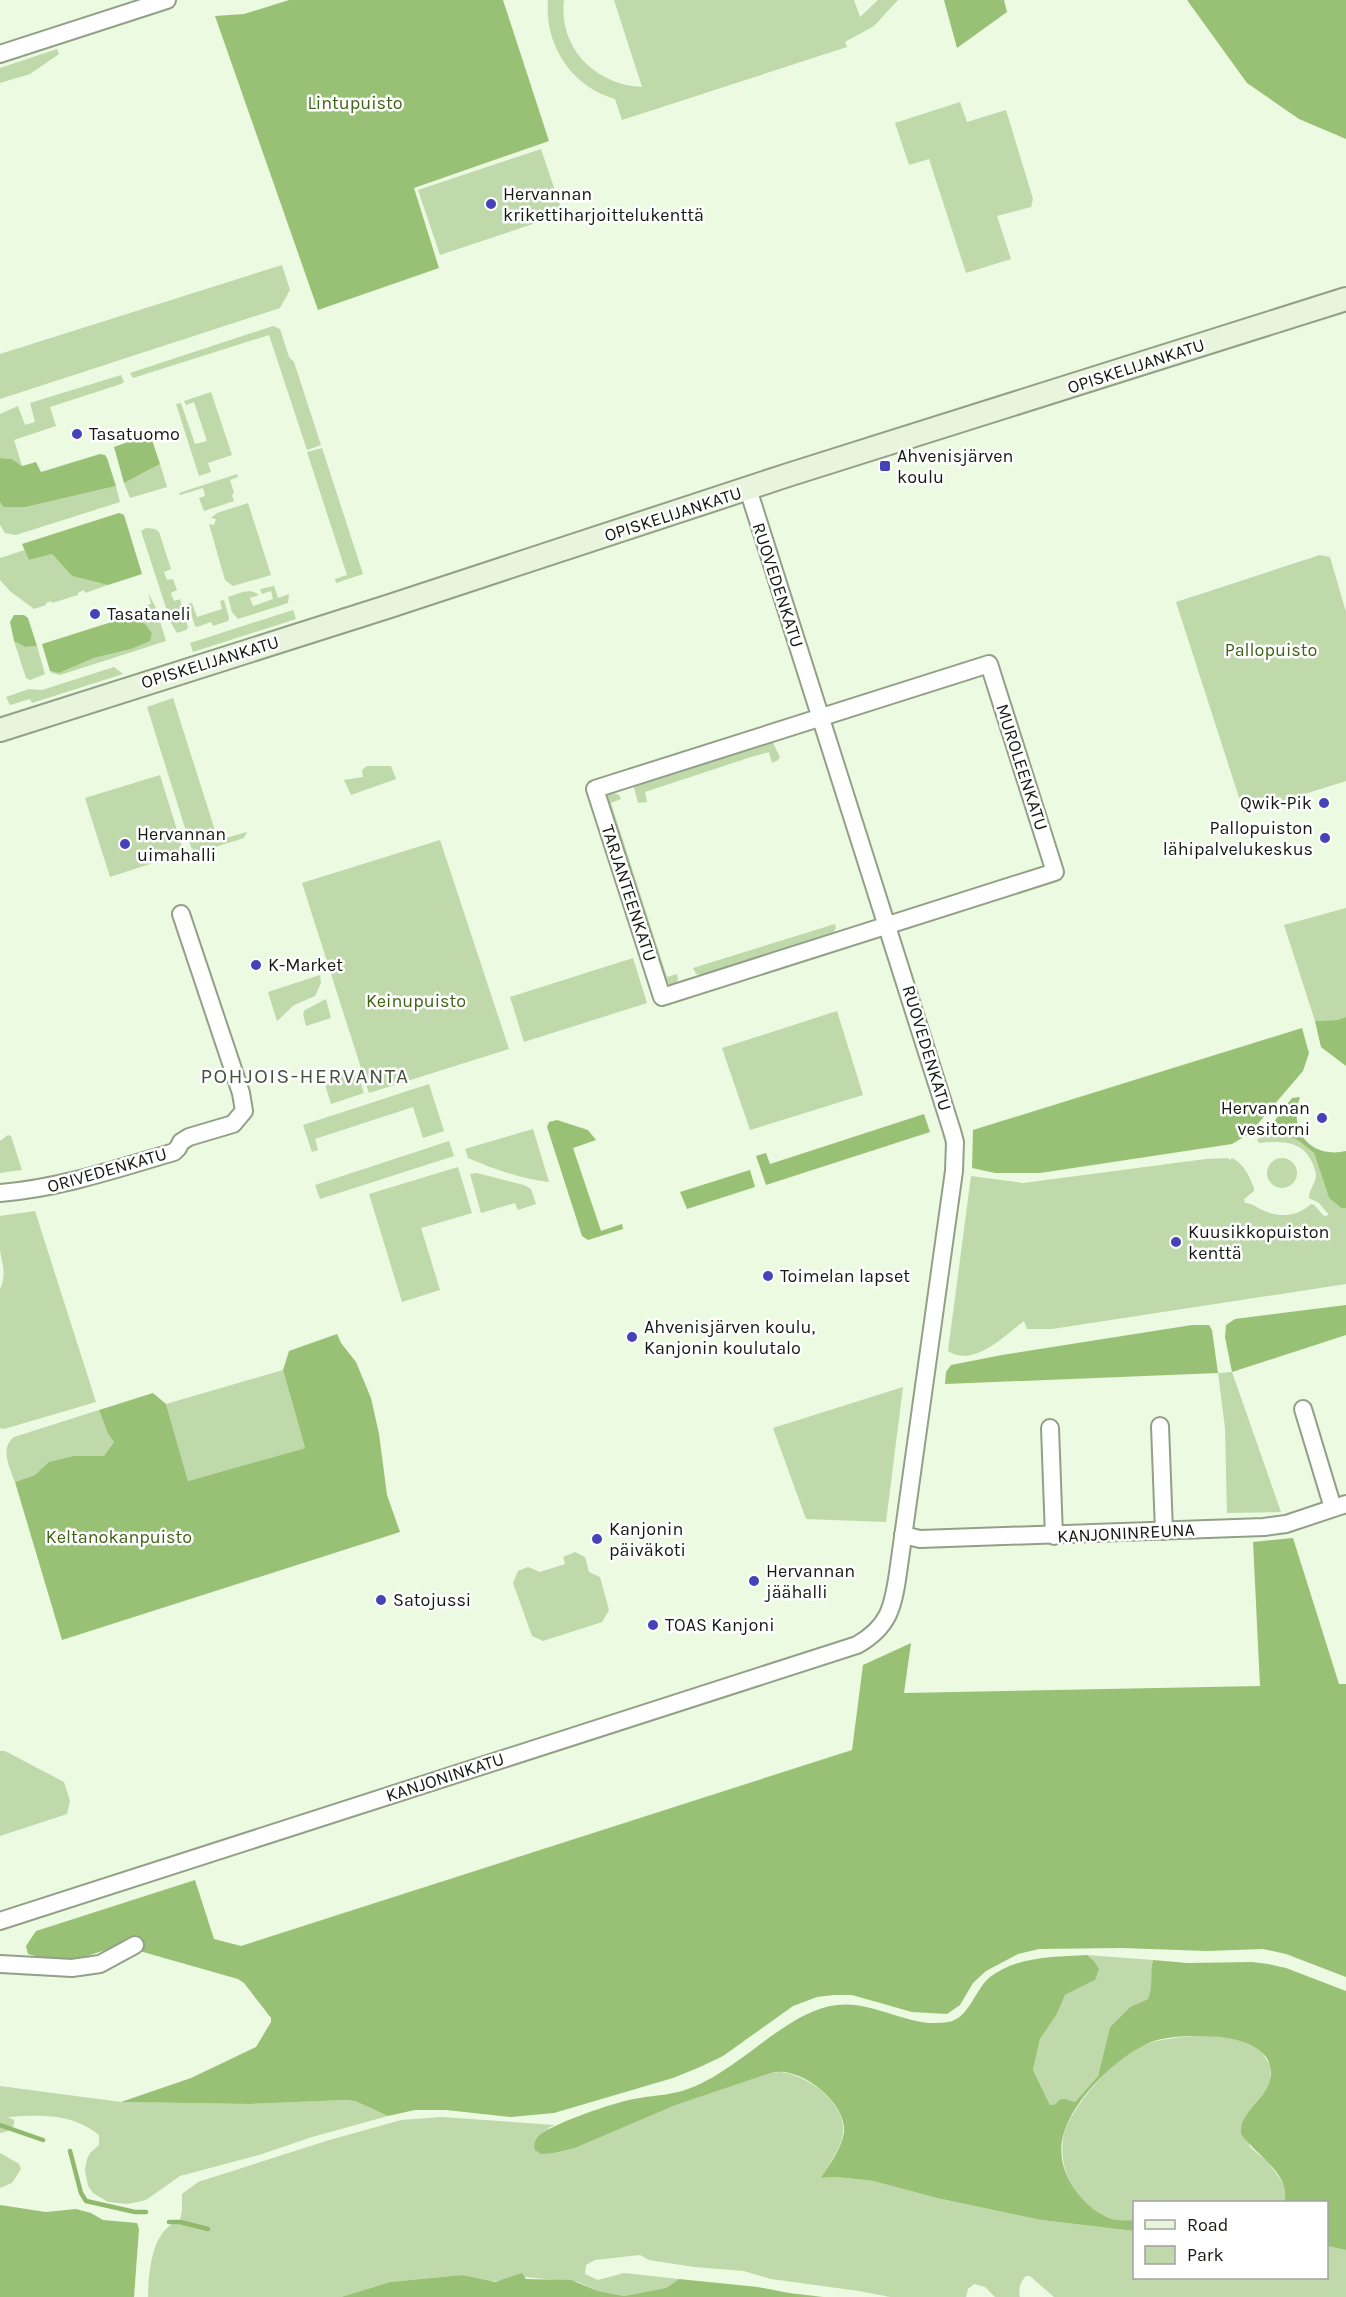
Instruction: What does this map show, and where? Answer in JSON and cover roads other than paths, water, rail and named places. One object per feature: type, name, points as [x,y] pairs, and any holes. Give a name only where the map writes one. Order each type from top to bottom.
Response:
[{"type":"main road","name":"OPISKELIJANKATU","points":[[0,730],[1346,299]]},
{"type":"street","points":[[0,54],[167,0]]},
{"type":"street","name":"RUOVEDENKATU","points":[[748,489],[955,1142],[954,1171],[893,1604],[883,1624]]},
{"type":"street","name":"MUROLEENKATU","points":[[820,718],[989,664],[1055,872],[887,925]]},
{"type":"street","name":"TARJANTEENKATU","points":[[820,718],[596,789],[662,997],[887,925]]},
{"type":"street","name":"ORIVEDENKATU","points":[[0,1193],[35,1190],[72,1182],[174,1152],[181,1142],[189,1137],[233,1124],[244,1111],[241,1093],[180,914]]},
{"type":"street","points":[[1303,1409],[1340,1506]]},
{"type":"street","points":[[1160,1426],[1164,1531]]},
{"type":"street","points":[[1050,1428],[1054,1536]]},
{"type":"street","name":"KANJONINREUNA","points":[[903,1535],[920,1539],[1264,1527],[1286,1524],[1340,1506]]},
{"type":"street","name":"KANJONINKATU","points":[[0,1921],[846,1648],[872,1636],[883,1624]]},
{"type":"street","points":[[0,1964],[72,1968],[100,1964],[135,1945]]},
{"type":"waterway","points":[[0,2125],[43,2140]]},
{"type":"waterway","points":[[70,2151],[81,2193],[86,2201],[135,2212],[146,2212]]},
{"type":"waterway","points":[[169,2222],[180,2222],[208,2229]]},
{"type":"place","name":"Hervannan krikettiharjoittelukenttä","points":[[491,204]]},
{"type":"place","name":"Tasatuomo","points":[[77,434]]},
{"type":"place","name":"Ahvenisjärven koulu","points":[[885,466]]},
{"type":"place","name":"Tasataneli","points":[[95,614]]},
{"type":"place","name":"Qwik-Pik","points":[[1324,803]]},
{"type":"place","name":"Pallopuiston lähipalvelukeskus","points":[[1325,838]]},
{"type":"place","name":"Hervannan uimahalli","points":[[125,844]]},
{"type":"place","name":"K-Market","points":[[256,965]]},
{"type":"place","name":"Hervannan vesitorni","points":[[1322,1118]]},
{"type":"place","name":"Kuusikkopuiston kenttä","points":[[1176,1242]]},
{"type":"place","name":"Toimelan lapset","points":[[768,1276]]},
{"type":"place","name":"Ahvenisjärven koulu, Kanjonin koulutalo","points":[[632,1337]]},
{"type":"place","name":"Kanjonin päiväkoti","points":[[597,1539]]},
{"type":"place","name":"Hervannan jäähalli","points":[[754,1581]]},
{"type":"place","name":"Satojussi","points":[[381,1600]]},
{"type":"place","name":"TOAS Kanjoni","points":[[653,1625]]},
{"type":"district","name":"POHJOIS-HERVANTA","points":[[305,1076]]},
{"type":"park label","name":"Lintupuisto","points":[[355,103]]},
{"type":"park label","name":"Pallopuisto","points":[[1271,650]]},
{"type":"park label","name":"Keinupuisto","points":[[416,1001]]},
{"type":"park label","name":"Keltanokanpuisto","points":[[119,1537]]}]
